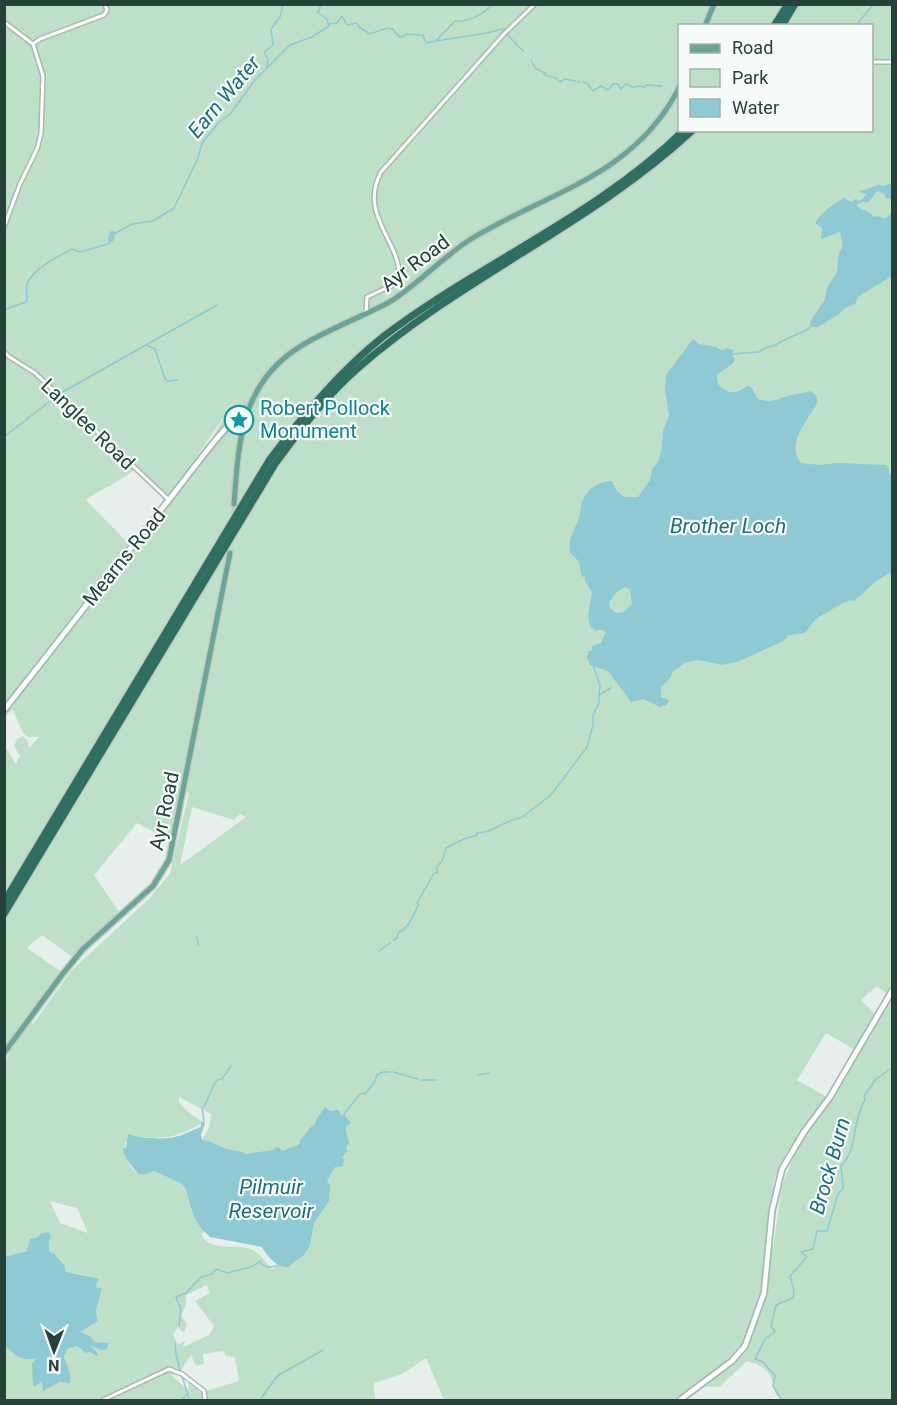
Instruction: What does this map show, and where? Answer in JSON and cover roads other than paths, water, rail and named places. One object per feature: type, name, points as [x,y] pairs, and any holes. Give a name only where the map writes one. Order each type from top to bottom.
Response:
[{"type":"highway","points":[[775,24],[788,4]]},
{"type":"highway","points":[[783,24],[795,4]]},
{"type":"highway","points":[[4,902],[270,459],[318,398],[384,337],[614,188],[682,132]]},
{"type":"highway","points":[[4,914],[275,464],[322,402],[356,369],[422,318],[607,200],[650,168],[691,132]]},
{"type":"main road","points":[[706,24],[714,4]]},
{"type":"main road","name":"Ayr Road","points":[[234,504],[239,444],[248,408],[263,381],[292,351],[366,314],[407,290],[471,239],[617,161],[655,126],[678,90]]},
{"type":"main road","name":"Mearns Road","points":[[4,710],[212,446],[241,411],[248,408]]},
{"type":"main road","name":"Ayr Road","points":[[4,1053],[83,949],[153,886],[169,860],[230,553]]},
{"type":"main road","points":[[680,1401],[732,1361],[745,1346],[768,1275],[772,1211],[782,1169],[798,1141],[830,1097],[892,990]]},
{"type":"street","points":[[33,44],[40,39],[104,15],[107,10],[105,4]]},
{"type":"street","points":[[366,314],[367,297],[393,285],[399,278],[395,256],[376,210],[374,193],[376,182],[388,162],[504,34],[535,4]]},
{"type":"street","points":[[4,22],[33,44],[43,76],[41,134],[37,149],[20,184],[4,227]]},
{"type":"street","points":[[873,62],[892,62]]},
{"type":"street","name":"Langlee Road","points":[[4,351],[35,373],[169,500]]},
{"type":"street","points":[[103,1401],[169,1369],[182,1374],[204,1391],[205,1401]]},
{"type":"water","points":[[892,183],[892,199],[886,198],[884,194],[877,191],[869,202],[864,201],[856,205],[875,217],[885,219],[892,212],[892,276],[858,297],[855,304],[845,308],[818,327],[811,327],[810,322],[824,301],[827,288],[837,272],[839,253],[843,246],[840,232],[821,239],[822,228],[815,223],[825,211],[845,197],[846,200],[852,202],[855,199],[860,201],[867,194],[859,192]]},
{"type":"water","name":"Brother Loch","points":[[693,339],[699,344],[721,350],[726,348],[733,350],[735,360],[717,376],[718,384],[725,390],[735,392],[747,386],[751,387],[758,399],[768,401],[811,391],[816,395],[818,402],[797,440],[797,456],[801,463],[820,465],[837,463],[886,465],[892,476],[892,573],[878,580],[853,601],[845,602],[817,619],[805,633],[789,635],[783,641],[740,661],[723,665],[698,660],[685,663],[672,672],[671,677],[661,687],[661,697],[669,700],[667,705],[660,707],[643,699],[631,702],[608,671],[590,665],[587,657],[589,651],[592,651],[592,646],[601,643],[606,632],[592,629],[588,615],[592,592],[585,581],[585,576],[582,577],[577,559],[570,553],[570,544],[583,501],[592,488],[612,481],[617,491],[624,497],[638,497],[650,480],[652,469],[658,462],[663,431],[669,416],[665,390],[666,375]],"holes":[[[625,587],[630,589],[632,604],[623,612],[616,613],[610,608],[609,602],[618,591]]]},
{"type":"water","name":"Pilmuir Reservoir","points":[[325,1107],[330,1111],[338,1110],[351,1123],[346,1126],[349,1143],[342,1158],[344,1159],[343,1166],[335,1167],[327,1181],[330,1185],[329,1201],[314,1223],[310,1245],[304,1255],[288,1267],[276,1263],[262,1247],[210,1237],[200,1227],[193,1214],[185,1187],[154,1171],[144,1175],[138,1174],[122,1149],[126,1148],[128,1134],[170,1138],[201,1127],[201,1121],[205,1123],[201,1135],[202,1140],[246,1154],[273,1150],[276,1147],[282,1151],[300,1144],[300,1140],[316,1123]]},
{"type":"water","points":[[48,1232],[51,1236],[49,1252],[53,1253],[65,1266],[65,1271],[99,1279],[95,1287],[102,1288],[96,1311],[98,1321],[80,1332],[90,1336],[95,1342],[108,1343],[107,1349],[101,1350],[90,1345],[98,1354],[97,1356],[90,1352],[86,1353],[77,1346],[68,1348],[64,1357],[70,1373],[70,1383],[60,1382],[43,1391],[42,1382],[33,1387],[32,1363],[37,1358],[20,1357],[5,1346],[4,1257],[27,1251],[30,1239]]},
{"type":"waterway","points":[[267,68],[268,59],[264,52],[273,45],[271,29],[280,17],[283,4]]},
{"type":"waterway","name":"Earn Water","points":[[4,310],[26,302],[27,284],[30,278],[53,260],[72,249],[80,252],[108,244],[111,241],[110,236],[132,224],[153,221],[174,208],[198,158],[202,143],[219,122],[230,114],[255,80],[290,45],[312,37],[329,26],[327,19],[318,13],[321,4]]},
{"type":"waterway","points":[[436,41],[455,21],[475,17],[493,4]]},
{"type":"waterway","points":[[857,24],[874,4]]},
{"type":"waterway","points":[[330,24],[337,23],[342,16],[347,25],[357,23],[370,34],[387,28],[393,29],[397,35],[402,37],[407,34],[423,35],[426,43],[502,29],[523,51]]},
{"type":"waterway","points":[[531,60],[535,68],[545,75],[556,78],[560,82],[565,79],[575,81]]},
{"type":"waterway","points":[[583,82],[588,84],[593,91],[601,86],[608,90],[613,84],[618,84],[621,89],[626,84],[644,88],[646,85],[662,86]]},
{"type":"waterway","name":"Earn Water","points":[[111,239],[112,234]]},
{"type":"waterway","points":[[59,394],[217,305]]},
{"type":"waterway","points":[[732,354],[759,352],[810,327]]},
{"type":"waterway","points":[[146,345],[155,349],[165,379],[178,380]]},
{"type":"waterway","points":[[4,437],[54,398]]},
{"type":"waterway","points":[[593,665],[600,685],[599,695]]},
{"type":"waterway","points":[[393,940],[408,925],[434,873],[438,873],[436,868],[442,861],[446,848],[477,835],[477,833],[489,831],[521,818],[551,795],[587,747],[599,695],[611,688]]},
{"type":"waterway","points":[[197,937],[198,945]]},
{"type":"waterway","points":[[379,951],[390,943]]},
{"type":"waterway","points":[[204,1122],[202,1108],[214,1084],[217,1080],[222,1079],[231,1066]]},
{"type":"waterway","name":"Brock Burn","points":[[787,1400],[781,1399],[773,1386],[775,1376],[763,1362],[755,1359],[765,1339],[775,1332],[771,1326],[776,1305],[793,1298],[794,1290],[790,1276],[807,1257],[801,1252],[813,1249],[817,1231],[827,1231],[838,1194],[843,1188],[841,1166],[853,1143],[858,1116],[865,1100],[864,1096],[876,1079],[892,1068]]},
{"type":"waterway","points":[[365,1094],[377,1075],[390,1072]]},
{"type":"waterway","points":[[393,1072],[418,1079]]},
{"type":"waterway","points":[[478,1075],[489,1073]]},
{"type":"waterway","points":[[421,1080],[437,1080]]},
{"type":"waterway","points":[[344,1117],[360,1094],[364,1093]]},
{"type":"waterway","points":[[179,1326],[181,1309],[176,1297],[186,1293],[201,1277],[212,1274],[216,1269],[227,1273],[251,1267],[261,1261]]},
{"type":"waterway","points":[[259,1262],[269,1267],[279,1265]]},
{"type":"waterway","points":[[175,1343],[189,1400]]},
{"type":"waterway","points":[[260,1400],[277,1376],[323,1350]]},
{"type":"waterway","points":[[181,1400],[187,1394]]},
{"type":"tunnel","points":[[232,521],[234,504]]},
{"type":"place","name":"Robert Pollock Monument","points":[[239,420]]}]
